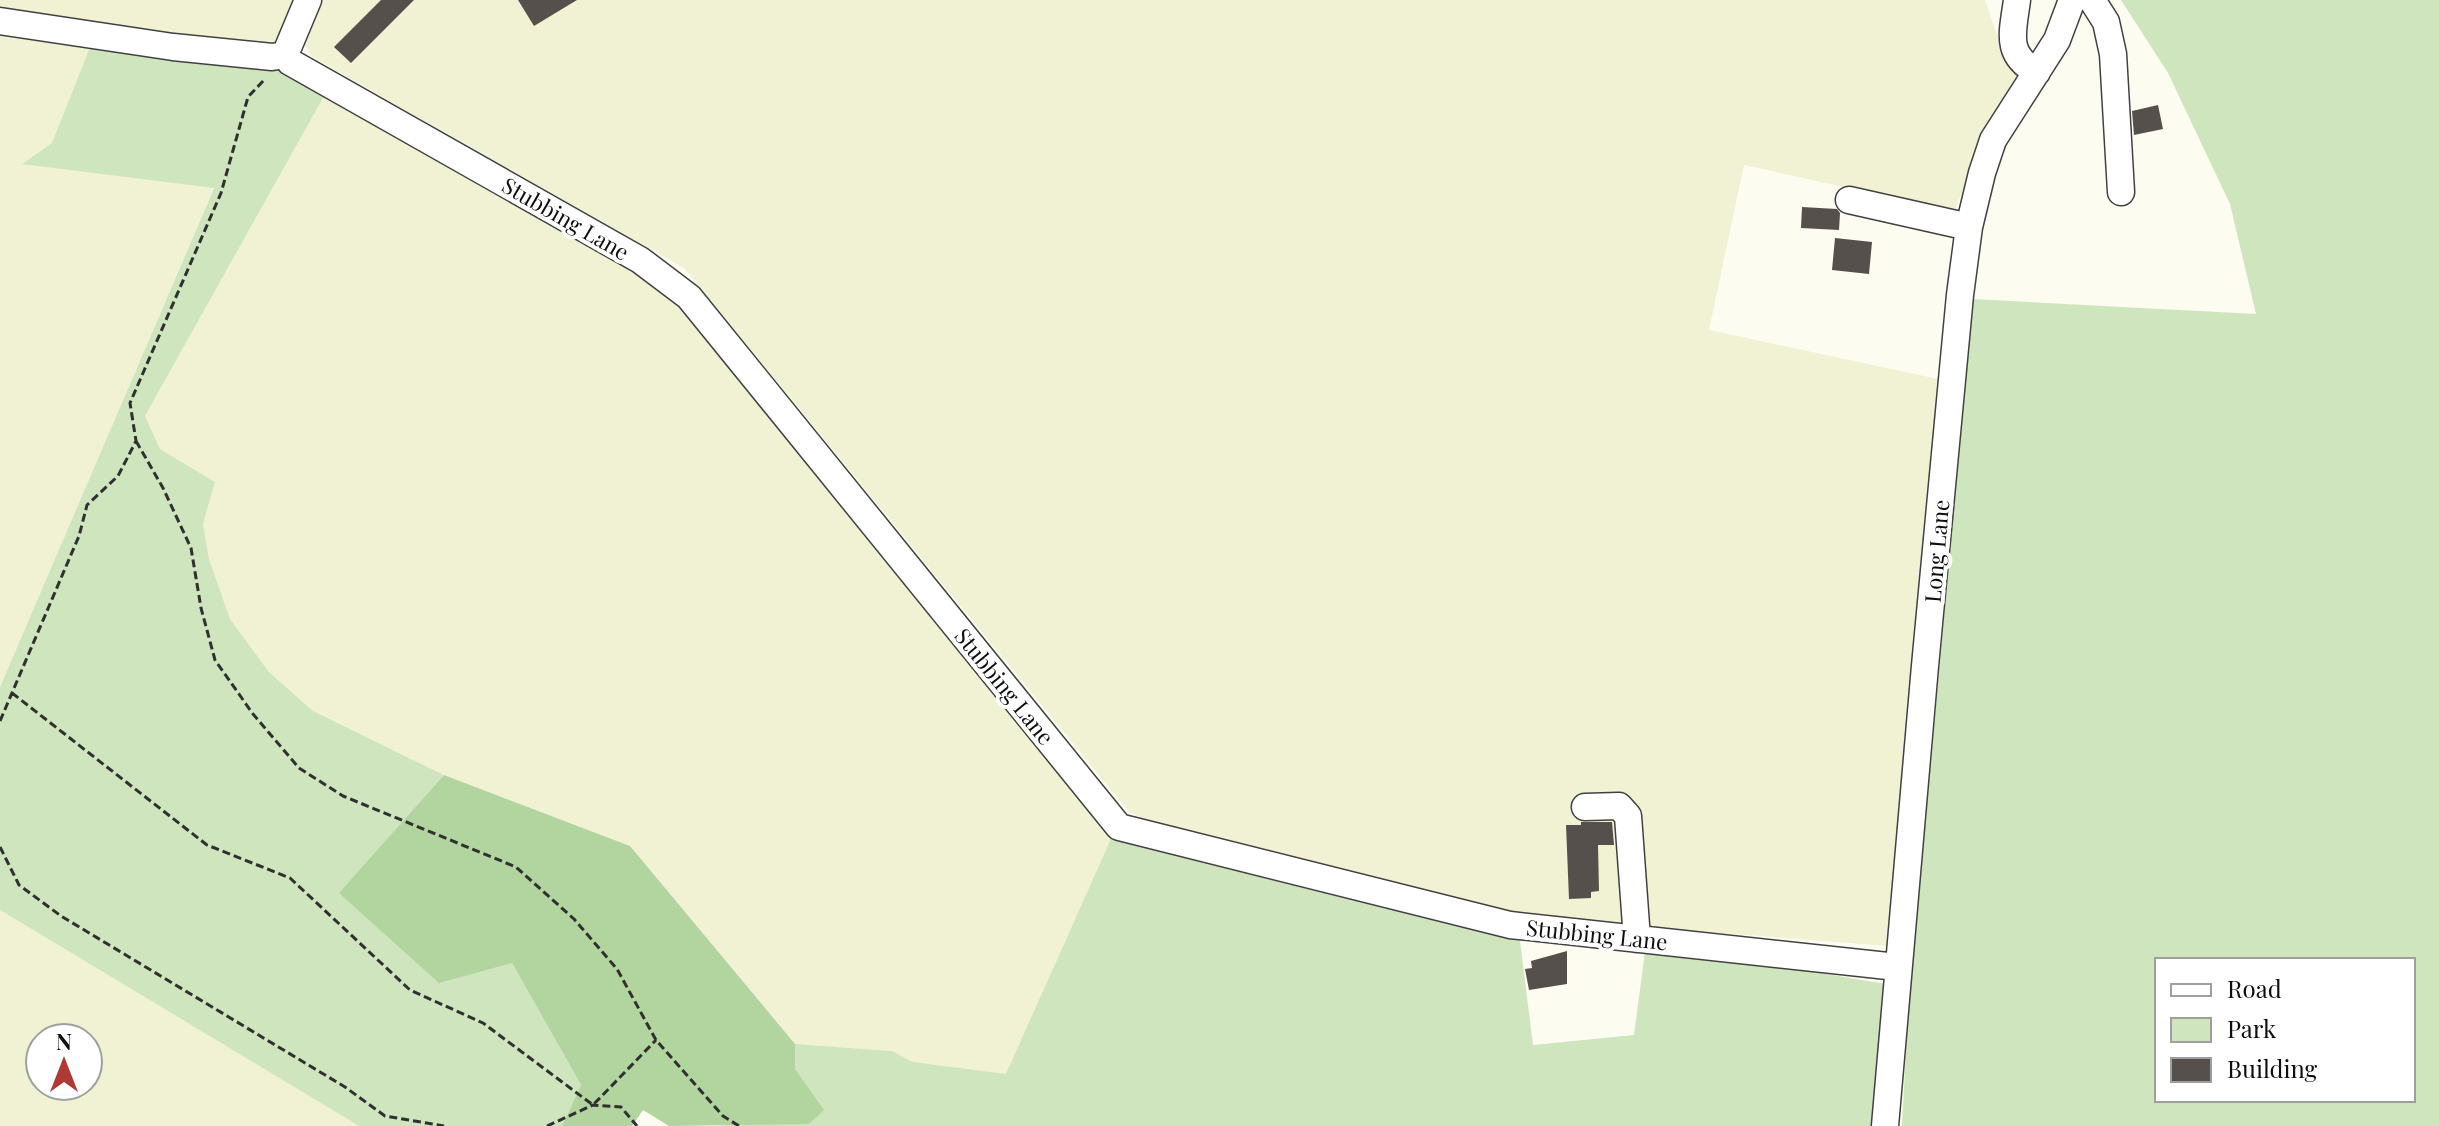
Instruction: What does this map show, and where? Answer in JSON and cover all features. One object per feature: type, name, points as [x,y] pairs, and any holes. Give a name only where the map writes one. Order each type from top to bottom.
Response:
[{"type":"street","points":[[0,21],[173,47],[272,57],[285,55],[308,0]]},
{"type":"street","points":[[2017,0],[2012,38],[2015,54],[2037,72]]},
{"type":"street","name":"Long Lane","points":[[1885,1126],[1897,967],[1969,227],[1993,140],[2057,40],[2072,0]]},
{"type":"street","points":[[2092,0],[2106,22],[2113,54],[2121,192]]},
{"type":"street","name":"Stubbing Lane","points":[[285,55],[290,62],[640,260],[689,297],[1119,827],[1510,925],[1897,967]]},
{"type":"street","points":[[1849,200],[1969,227]]},
{"type":"street","points":[[1585,807],[1619,806],[1628,816],[1637,939]]},
{"type":"path","points":[[285,55],[248,97],[221,193],[130,403],[136,441],[163,488],[191,548],[201,608],[215,660],[253,714],[299,768],[343,796],[516,867],[574,919],[617,969],[656,1040],[723,1116],[739,1126]]},
{"type":"path","points":[[0,721],[79,536],[87,505],[118,476],[136,441]]},
{"type":"path","points":[[12,693],[207,845],[290,878],[410,990],[483,1023],[593,1105],[621,1107],[637,1126]]},
{"type":"path","points":[[0,847],[19,885],[61,916],[345,1087],[385,1116],[444,1126]]},
{"type":"path","points":[[547,1126],[593,1105],[656,1040]]},
{"type":"green space","points":[[0,0],[299,0],[280,44],[272,50],[92,42],[52,143],[23,163],[214,187],[0,687]]},
{"type":"green space","points":[[322,0],[1985,0],[2004,55],[2023,72],[1982,142],[1954,212],[1744,165],[1709,330],[1938,379],[1887,946],[1513,914],[1161,827],[1129,812],[684,268],[312,57],[304,44]]},
{"type":"green space","points":[[2121,0],[2439,0],[2439,1126],[1902,1126],[1908,1011],[1973,299],[2256,314],[2230,204],[2168,73]]},
{"type":"green space","points":[[92,42],[276,67],[328,89],[145,416],[160,449],[215,482],[203,524],[209,559],[230,619],[269,672],[313,711],[444,775],[339,894],[512,963],[581,1085],[562,1126],[359,1126],[0,910],[0,687],[214,188],[22,164],[52,143]]},
{"type":"green space","points":[[328,89],[648,275],[675,299],[1114,832],[1006,1075],[913,1062],[892,1051],[795,1044],[630,846],[444,775],[313,711],[269,672],[230,619],[209,559],[203,524],[215,482],[160,449],[145,416]]},
{"type":"green space","points":[[444,775],[630,846],[795,1044],[795,1069],[824,1110],[809,1124],[669,1126],[643,1110],[632,1126],[562,1126],[581,1085],[512,963],[439,983],[339,893]]},
{"type":"green space","points":[[1114,832],[1519,933],[1533,1045],[1634,1035],[1646,944],[1886,984],[1875,1126],[721,1126],[823,1111],[795,1069],[795,1044],[892,1051],[913,1062],[1006,1074]]},
{"type":"green space","points":[[0,910],[359,1126],[0,1126]]},
{"type":"building","points":[[381,0],[414,0],[351,63],[334,47]]},
{"type":"building","points":[[518,0],[577,0],[534,26]]},
{"type":"building","points":[[2158,105],[2163,129],[2134,135],[2132,111]]},
{"type":"building","points":[[1802,207],[1837,209],[1840,213],[1839,230],[1801,228]]},
{"type":"building","points":[[1835,238],[1872,242],[1869,274],[1832,270]]},
{"type":"building","points":[[1581,822],[1612,822],[1614,845],[1598,845],[1599,891],[1591,892],[1591,898],[1569,899],[1566,825],[1581,825]]},
{"type":"building","points":[[1567,951],[1567,984],[1529,990],[1525,969],[1532,968],[1531,961]]}]
